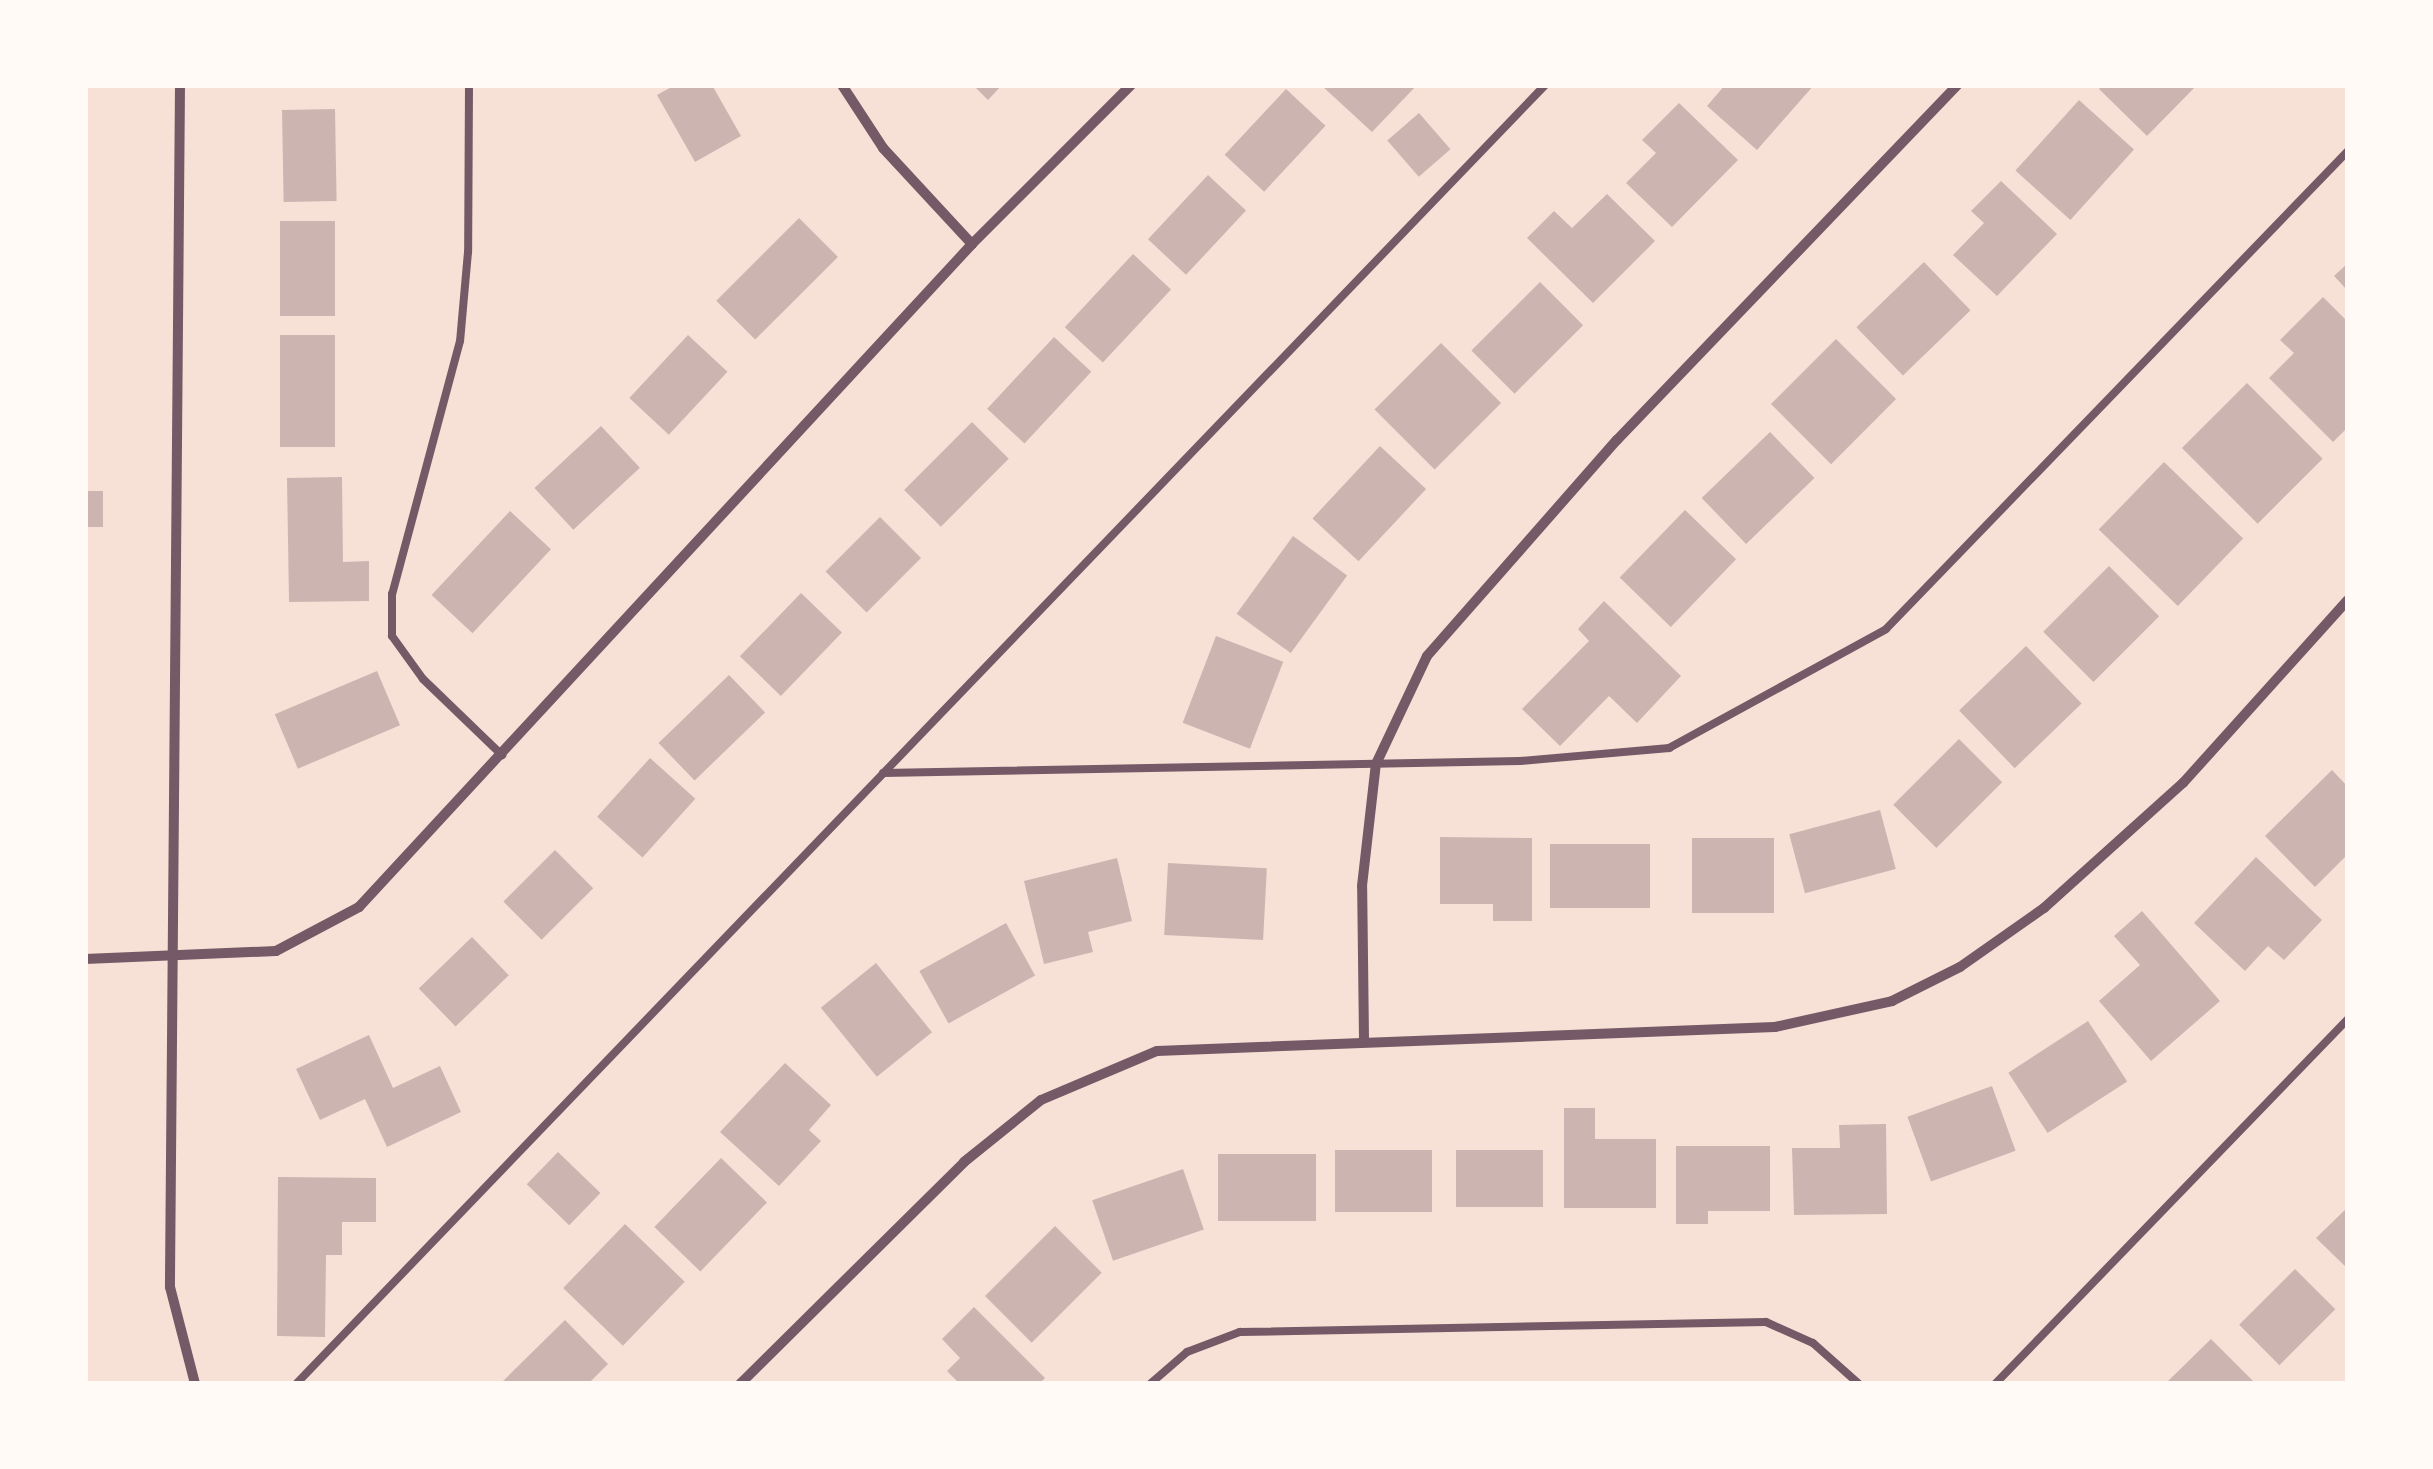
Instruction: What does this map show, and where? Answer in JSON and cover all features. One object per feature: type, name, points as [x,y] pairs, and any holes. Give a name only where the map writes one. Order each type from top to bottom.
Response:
[{"type":"street","points":[[180,85],[170,1286],[195,1384]]},
{"type":"street","points":[[842,85],[883,148],[972,244]]},
{"type":"street","points":[[85,959],[171,960],[276,951],[358,906],[972,244],[1131,85]]},
{"type":"street","points":[[1364,1039],[1362,886],[1376,764],[1427,656],[1617,440],[1956,85]]},
{"type":"street","points":[[740,1384],[964,1162],[1041,1100],[1157,1051],[1364,1039],[1775,1028],[1892,1000],[1960,967],[2044,908],[2183,783],[2348,600]]},
{"type":"lane","points":[[469,85],[460,341],[392,594],[392,636],[423,679],[502,754]]},
{"type":"lane","points":[[296,1384],[1545,85]]},
{"type":"lane","points":[[883,772],[1520,762],[1669,748],[1886,630],[2348,151]]},
{"type":"lane","points":[[1995,1384],[2348,1019]]},
{"type":"lane","points":[[1150,1384],[1187,1352],[1240,1332],[1766,1322],[1813,1342],[1860,1384]]},
{"type":"building","points":[[675,85],[712,85],[741,136],[695,162],[657,95]]},
{"type":"building","points":[[973,85],[1002,85],[988,100]]},
{"type":"building","points":[[1321,85],[1417,85],[1372,132]]},
{"type":"building","points":[[1725,85],[1814,85],[1757,150],[1707,106]]},
{"type":"building","points":[[2103,85],[2197,85],[2147,136],[2099,89]]},
{"type":"building","points":[[1286,89],[1325,126],[1264,192],[1225,155]]},
{"type":"building","points":[[2079,100],[2134,150],[2070,220],[2015,171]]},
{"type":"building","points":[[1679,103],[1738,160],[1672,227],[1626,183],[1656,153],[1642,140]]},
{"type":"building","points":[[335,109],[337,201],[284,202],[282,110]]},
{"type":"building","points":[[1419,113],[1450,149],[1419,177],[1387,141]]},
{"type":"building","points":[[1208,175],[1246,210],[1186,275],[1148,239]]},
{"type":"building","points":[[2001,181],[2057,234],[1997,296],[1953,255],[1984,223],[1971,211]]},
{"type":"building","points":[[1607,194],[1655,241],[1593,303],[1527,238],[1554,211],[1572,228]]},
{"type":"building","points":[[799,218],[838,257],[755,340],[716,301]]},
{"type":"building","points":[[280,221],[335,221],[335,316],[280,316]]},
{"type":"building","points":[[1133,254],[1171,289],[1103,363],[1065,327]]},
{"type":"building","points":[[1924,262],[1971,310],[1903,375],[1856,327]]},
{"type":"building","points":[[2348,263],[2348,291],[2334,276]]},
{"type":"building","points":[[1540,282],[1583,325],[1515,394],[1471,351]]},
{"type":"building","points":[[2323,297],[2348,322],[2348,427],[2333,442],[2269,378],[2294,353],[2280,340]]},
{"type":"building","points":[[280,335],[335,335],[335,447],[280,447]]},
{"type":"building","points":[[688,335],[727,372],[669,435],[629,398]]},
{"type":"building","points":[[1054,337],[1091,372],[1024,443],[987,409]]},
{"type":"building","points":[[1836,339],[1896,399],[1831,464],[1771,404]]},
{"type":"building","points":[[1441,343],[1501,403],[1435,470],[1375,409]]},
{"type":"building","points":[[2247,383],[2323,459],[2258,524],[2182,448]]},
{"type":"building","points":[[972,422],[1009,459],[941,527],[904,490]]},
{"type":"building","points":[[601,426],[640,468],[573,530],[534,488]]},
{"type":"building","points":[[1770,432],[1814,478],[1746,544],[1702,498]]},
{"type":"building","points":[[1380,446],[1426,489],[1359,561],[1312,518]]},
{"type":"building","points":[[2164,462],[2243,538],[2178,606],[2099,530]]},
{"type":"building","points":[[342,477],[343,562],[369,561],[369,601],[289,602],[287,478]]},
{"type":"building","points":[[85,491],[103,491],[103,527],[85,527]]},
{"type":"building","points":[[1685,510],[1736,559],[1671,627],[1620,578]]},
{"type":"building","points":[[510,511],[551,549],[473,633],[432,595]]},
{"type":"building","points":[[880,517],[921,558],[867,612],[826,571]]},
{"type":"building","points":[[1293,536],[1347,575],[1291,653],[1237,614]]},
{"type":"building","points":[[2109,566],[2159,616],[2093,682],[2043,632]]},
{"type":"building","points":[[801,593],[842,633],[781,696],[740,656]]},
{"type":"building","points":[[1604,601],[1681,676],[1637,723],[1609,696],[1560,746],[1522,709],[1589,641],[1578,629]]},
{"type":"building","points":[[1216,636],[1283,662],[1250,749],[1183,723]]},
{"type":"building","points":[[2026,646],[2082,704],[2015,768],[1959,711]]},
{"type":"building","points":[[377,671],[400,725],[298,769],[275,714]]},
{"type":"building","points":[[729,675],[765,712],[695,780],[659,743]]},
{"type":"building","points":[[1959,739],[2002,782],[1936,848],[1893,805]]},
{"type":"building","points":[[650,758],[695,799],[642,858],[597,817]]},
{"type":"building","points":[[2332,770],[2348,787],[2348,854],[2315,887],[2265,836]]},
{"type":"building","points":[[1880,810],[1896,869],[1805,893],[1789,834]]},
{"type":"building","points":[[1440,837],[1532,838],[1532,921],[1493,921],[1493,904],[1440,904]]},
{"type":"building","points":[[1692,838],[1774,838],[1774,913],[1692,913]]},
{"type":"building","points":[[1550,844],[1650,844],[1650,908],[1550,908]]},
{"type":"building","points":[[555,850],[593,888],[542,940],[503,902]]},
{"type":"building","points":[[2256,857],[2322,920],[2284,960],[2268,946],[2245,971],[2194,923]]},
{"type":"building","points":[[1117,858],[1132,921],[1088,932],[1093,952],[1044,964],[1024,881]]},
{"type":"building","points":[[1168,863],[1267,868],[1263,940],[1164,935]]},
{"type":"building","points":[[2142,911],[2220,1001],[2151,1061],[2099,1001],[2140,965],[2114,936]]},
{"type":"building","points":[[1006,923],[1035,975],[949,1023],[919,971]]},
{"type":"building","points":[[472,937],[509,975],[456,1027],[419,988]]},
{"type":"building","points":[[876,963],[932,1032],[877,1077],[821,1008]]},
{"type":"building","points":[[2088,1021],[2127,1081],[2048,1133],[2008,1073]]},
{"type":"building","points":[[369,1035],[393,1088],[440,1066],[461,1112],[387,1147],[365,1099],[320,1120],[296,1069]]},
{"type":"building","points":[[785,1063],[831,1105],[809,1130],[821,1141],[779,1186],[720,1132]]},
{"type":"building","points":[[1992,1086],[2016,1151],[1931,1182],[1907,1117]]},
{"type":"building","points":[[1564,1108],[1595,1108],[1595,1139],[1656,1139],[1656,1208],[1564,1208]]},
{"type":"building","points":[[1886,1124],[1887,1214],[1794,1215],[1792,1148],[1840,1148],[1839,1125]]},
{"type":"building","points":[[1676,1146],[1770,1146],[1770,1211],[1708,1211],[1708,1224],[1676,1224]]},
{"type":"building","points":[[1335,1150],[1432,1150],[1432,1212],[1335,1212]]},
{"type":"building","points":[[1456,1150],[1543,1150],[1543,1207],[1456,1207]]},
{"type":"building","points":[[558,1152],[600,1193],[569,1225],[527,1184]]},
{"type":"building","points":[[1218,1154],[1316,1154],[1316,1221],[1218,1221]]},
{"type":"building","points":[[721,1158],[767,1202],[700,1272],[654,1227]]},
{"type":"building","points":[[1183,1169],[1204,1230],[1113,1261],[1092,1200]]},
{"type":"building","points":[[278,1177],[376,1178],[376,1222],[342,1222],[342,1255],[326,1255],[325,1337],[277,1336]]},
{"type":"building","points":[[2348,1207],[2348,1269],[2316,1238]]},
{"type":"building","points":[[625,1224],[685,1282],[623,1346],[563,1288]]},
{"type":"building","points":[[1055,1226],[1102,1273],[1032,1343],[985,1296]]},
{"type":"building","points":[[2295,1269],[2335,1309],[2279,1365],[2239,1325]]},
{"type":"building","points":[[974,1307],[1045,1378],[1039,1384],[960,1384],[947,1371],[960,1358],[942,1339]]},
{"type":"building","points":[[565,1320],[608,1364],[588,1384],[500,1384]]},
{"type":"building","points":[[2211,1339],[2256,1384],[2165,1384]]}]
